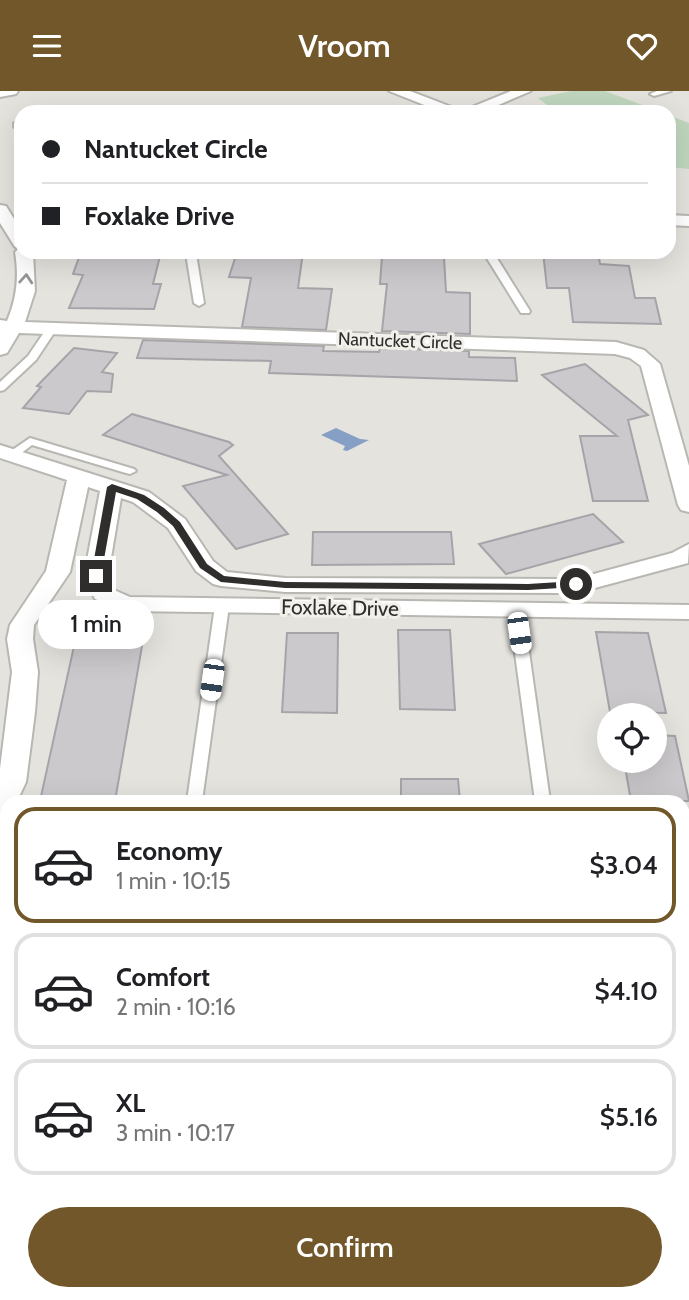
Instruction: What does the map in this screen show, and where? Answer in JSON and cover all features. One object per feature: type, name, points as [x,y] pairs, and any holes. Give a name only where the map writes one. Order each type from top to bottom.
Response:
[{"type":"street","points":[[0,93],[11,91]]},
{"type":"street","points":[[396,91],[436,105]]},
{"type":"street","points":[[487,105],[524,91]]},
{"type":"street","points":[[0,210],[14,232]]},
{"type":"street","points":[[0,349],[7,327],[24,300],[27,278],[25,259]]},
{"type":"street","name":"Nantucket Circle","points":[[7,327],[616,348],[637,354],[650,365],[689,505]]},
{"type":"street","points":[[6,453],[88,468],[112,487],[141,497],[177,524],[204,566],[221,579],[253,583],[561,586],[591,582],[680,558],[689,551]]},
{"type":"street","points":[[6,795],[12,782],[22,712],[25,672],[20,639],[22,625],[58,572],[88,468]]},
{"type":"street","name":"Foxlake Drive","points":[[112,487],[96,576],[104,594],[126,604],[689,612]]},
{"type":"lane","points":[[654,94],[667,91]]},
{"type":"lane","points":[[192,259],[200,303]]},
{"type":"lane","points":[[492,259],[525,310]]},
{"type":"lane","points":[[0,388],[32,358],[51,330]]},
{"type":"lane","points":[[195,795],[222,606]]},
{"type":"lane","points":[[516,609],[542,795]]},
{"type":"green space","points":[[571,91],[605,91],[642,105],[547,105],[538,98]]},
{"type":"green space","points":[[676,118],[689,123],[689,169],[676,168]]},
{"type":"water","points":[[336,428],[360,439],[369,440],[347,451],[343,450],[345,446],[321,435]]},
{"type":"building","points":[[78,259],[159,259],[153,284],[161,284],[154,309],[69,308],[83,275],[73,274]]},
{"type":"building","points":[[235,259],[302,259],[298,288],[332,289],[326,330],[242,327],[251,278],[229,277]]},
{"type":"building","points":[[382,259],[444,259],[446,292],[470,293],[470,334],[382,331],[387,284],[380,284]]},
{"type":"building","points":[[544,259],[599,259],[600,264],[629,266],[635,298],[655,298],[661,324],[573,322],[569,288],[547,288]]},
{"type":"building","points":[[143,340],[324,346],[323,351],[379,352],[380,348],[469,351],[469,357],[515,358],[517,381],[269,373],[271,361],[137,358]]},
{"type":"building","points":[[74,348],[117,353],[102,372],[113,374],[111,392],[87,391],[69,414],[23,408],[41,387],[37,386]]},
{"type":"building","points":[[585,364],[648,415],[628,420],[648,501],[593,501],[580,436],[617,436],[542,375]]},
{"type":"building","points":[[132,414],[233,445],[219,456],[288,534],[236,549],[183,486],[227,475],[103,435]]},
{"type":"building","points":[[593,514],[623,542],[506,574],[479,544]]},
{"type":"building","points":[[313,532],[451,532],[454,564],[312,565]]},
{"type":"building","points":[[78,628],[145,629],[116,795],[41,795]]},
{"type":"building","points":[[398,630],[450,630],[455,710],[400,709]]},
{"type":"building","points":[[596,632],[648,633],[664,703],[608,703]]},
{"type":"building","points":[[287,633],[338,633],[337,713],[282,712]]},
{"type":"building","points":[[667,736],[675,736],[688,795],[630,795],[626,773],[667,773]]},
{"type":"building","points":[[401,779],[458,779],[459,795],[401,795]]},
{"type":"route","points":[[96,576],[112,487],[141,497],[161,510],[177,524],[204,566],[221,579],[285,585],[528,587],[576,584]]}]
